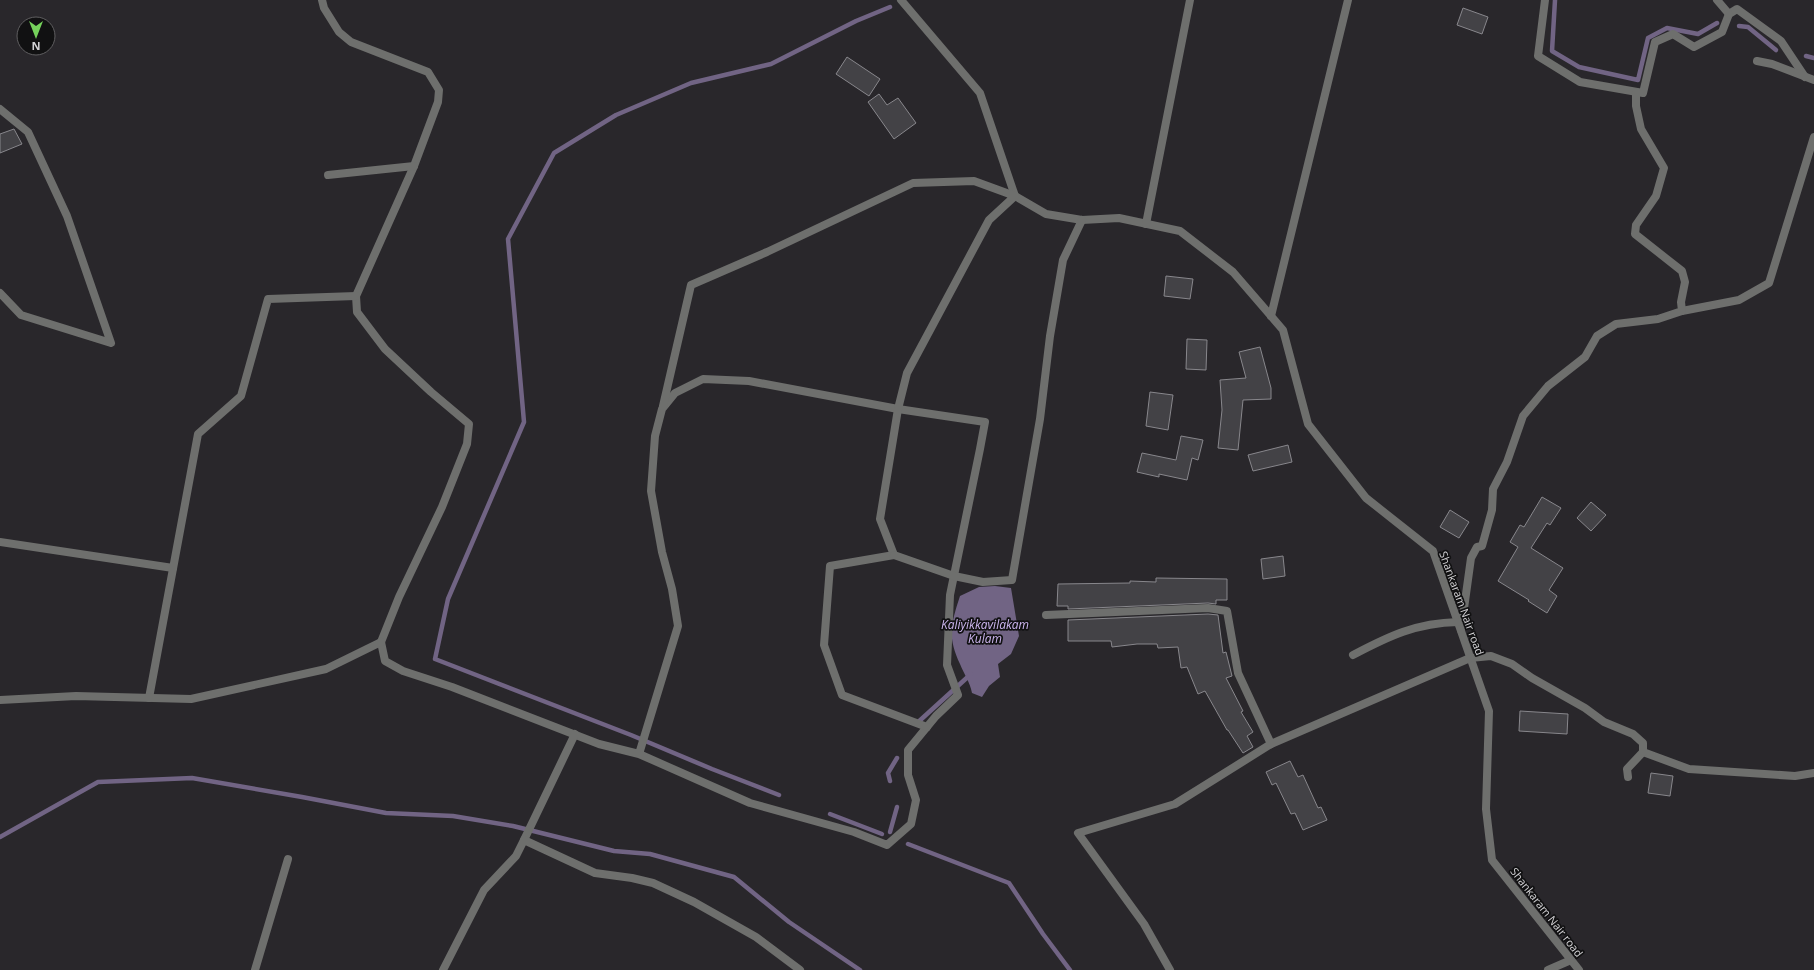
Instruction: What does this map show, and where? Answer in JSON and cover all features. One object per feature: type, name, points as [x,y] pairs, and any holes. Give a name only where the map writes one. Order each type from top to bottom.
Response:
[{"type":"street","points":[[322,0],[324,8],[339,32],[351,42],[428,72],[440,90],[438,102],[414,166],[356,296],[357,312],[385,349],[431,392],[469,424],[467,444],[442,507],[399,597],[381,642],[385,661],[403,671],[452,687],[599,744],[639,754],[750,803],[854,832],[887,845],[911,824],[916,800],[908,775],[908,750],[927,727],[958,695],[947,665],[950,595],[985,422],[898,410],[749,381],[703,379],[675,393],[662,409],[655,436],[651,492],[662,552],[672,589],[678,626],[639,754]]},
{"type":"street","points":[[894,556],[880,519],[898,410],[907,373],[989,220],[1015,196],[980,93],[901,0]]},
{"type":"street","points":[[1146,224],[1190,0]]},
{"type":"street","points":[[1271,316],[1348,0]]},
{"type":"street","points":[[1545,0],[1538,56],[1580,82],[1643,93],[1655,42],[1673,34],[1694,47],[1722,32],[1729,14],[1737,9],[1781,40],[1805,77]]},
{"type":"street","points":[[1717,0],[1729,14]]},
{"type":"street","points":[[1756,61],[1772,64],[1814,80]]},
{"type":"street","points":[[1636,92],[1636,106],[1641,129],[1664,168],[1656,196],[1636,225],[1635,234],[1682,271],[1685,282],[1681,302],[1682,311]]},
{"type":"street","points":[[0,109],[28,132],[67,216],[111,343],[21,315],[0,293]]},
{"type":"street","points":[[1352,655],[1408,629],[1438,622],[1459,626],[1471,558],[1477,547],[1482,546],[1484,541],[1492,510],[1493,489],[1507,462],[1523,416],[1548,386],[1585,357],[1597,336],[1616,324],[1658,319],[1682,311],[1739,300],[1769,283],[1814,137]]},
{"type":"street","points":[[328,175],[414,166]]},
{"type":"street","name":"Shankaram Nair road","points":[[662,409],[691,285],[767,252],[913,183],[974,181],[1015,196],[1046,214],[1082,220],[1120,218],[1180,232],[1233,272],[1283,330],[1308,424],[1366,498],[1433,551],[1489,711],[1486,809],[1492,860],[1579,970]]},
{"type":"street","points":[[927,727],[842,695],[824,645],[830,566],[894,556],[954,576],[983,582],[1012,580],[1040,419],[1050,336],[1063,260],[1082,220]]},
{"type":"street","points":[[149,698],[198,434],[241,396],[268,299],[356,296]]},
{"type":"street","points":[[0,542],[173,568]]},
{"type":"street","points":[[1046,615],[1208,608],[1227,611],[1238,673],[1271,744]]},
{"type":"street","points":[[0,700],[76,696],[191,699],[326,669],[381,642]]},
{"type":"street","points":[[1170,970],[1144,924],[1078,833],[1175,804],[1271,744],[1470,658],[1491,656],[1512,664],[1532,678],[1585,708],[1604,722],[1633,734],[1642,743],[1643,752],[1627,769],[1628,777]]},
{"type":"street","points":[[443,970],[484,890],[516,856],[576,734]]},
{"type":"street","points":[[1643,752],[1689,768],[1795,776],[1814,773]]},
{"type":"street","points":[[524,840],[595,873],[632,878],[653,883],[694,902],[756,937],[800,970]]},
{"type":"street","points":[[255,970],[288,859]]},
{"type":"street","points":[[1548,970],[1571,960]]},
{"type":"water","name":"Kaliyikkavilakam Kulam","points":[[995,586],[1011,588],[1019,636],[1011,654],[998,664],[1000,677],[989,686],[982,697],[972,693],[953,646],[952,630],[954,614],[960,596],[979,587]]},
{"type":"building","points":[[1463,8],[1488,17],[1482,34],[1457,25]]},
{"type":"building","points":[[847,57],[880,79],[869,96],[836,74]]},
{"type":"building","points":[[879,94],[887,105],[898,98],[916,123],[894,139],[868,102]]},
{"type":"building","points":[[14,129],[22,144],[0,153],[0,134]]},
{"type":"building","points":[[1166,276],[1193,279],[1190,299],[1164,296]]},
{"type":"building","points":[[1187,339],[1207,340],[1206,370],[1186,369]]},
{"type":"building","points":[[1260,347],[1271,388],[1271,399],[1243,400],[1238,450],[1218,448],[1222,410],[1220,380],[1246,378],[1239,352]]},
{"type":"building","points":[[1150,392],[1173,395],[1168,430],[1146,426]]},
{"type":"building","points":[[1181,436],[1203,440],[1198,460],[1192,458],[1187,480],[1159,474],[1159,477],[1137,472],[1142,453],[1176,460]]},
{"type":"building","points":[[1288,445],[1292,462],[1253,471],[1248,455]]},
{"type":"building","points":[[1542,497],[1561,508],[1550,525],[1547,523],[1531,548],[1563,568],[1549,590],[1557,596],[1547,613],[1498,581],[1518,547],[1510,542],[1520,525],[1524,527]]},
{"type":"building","points":[[1591,502],[1606,515],[1591,531],[1577,518]]},
{"type":"building","points":[[1450,510],[1469,522],[1459,538],[1440,527]]},
{"type":"building","points":[[1283,556],[1285,576],[1263,579],[1261,559]]},
{"type":"building","points":[[1156,578],[1227,579],[1227,600],[1216,600],[1216,604],[1208,603],[1068,609],[1068,606],[1057,606],[1058,584],[1130,583],[1130,581],[1156,582]]},
{"type":"building","points":[[1208,614],[1218,615],[1223,653],[1226,652],[1232,676],[1226,678],[1243,711],[1241,712],[1253,732],[1247,736],[1253,747],[1243,753],[1227,730],[1205,691],[1198,694],[1187,667],[1181,668],[1178,647],[1158,648],[1157,644],[1137,644],[1112,647],[1111,641],[1068,641],[1068,620]]},
{"type":"building","points":[[1520,711],[1568,714],[1567,734],[1519,731]]},
{"type":"building","points":[[1290,761],[1298,777],[1303,775],[1318,808],[1321,807],[1327,820],[1303,830],[1295,813],[1291,814],[1276,783],[1272,785],[1266,772]]},
{"type":"building","points":[[1651,773],[1673,776],[1670,796],[1648,793]]},
{"type":"waterway","points":[[1555,0],[1552,51],[1579,67],[1638,80],[1648,38],[1667,28],[1698,34],[1717,23]]},
{"type":"waterway","points":[[779,795],[631,735],[435,659],[448,599],[524,422],[508,239],[554,153],[616,115],[691,83],[771,64],[856,21],[890,7]]},
{"type":"waterway","points":[[1739,26],[1748,27],[1776,50]]},
{"type":"waterway","points":[[1806,56],[1814,58]]},
{"type":"waterway","points":[[916,724],[971,674]]},
{"type":"waterway","points":[[890,781],[888,773],[897,758]]},
{"type":"waterway","points":[[0,837],[98,782],[192,778],[386,813],[453,816],[513,826],[614,851],[650,854],[734,877],[789,922],[860,970]]},
{"type":"waterway","points":[[890,832],[897,807]]},
{"type":"waterway","points":[[830,814],[882,834]]},
{"type":"waterway","points":[[908,844],[1009,883],[1043,934],[1070,970]]}]
